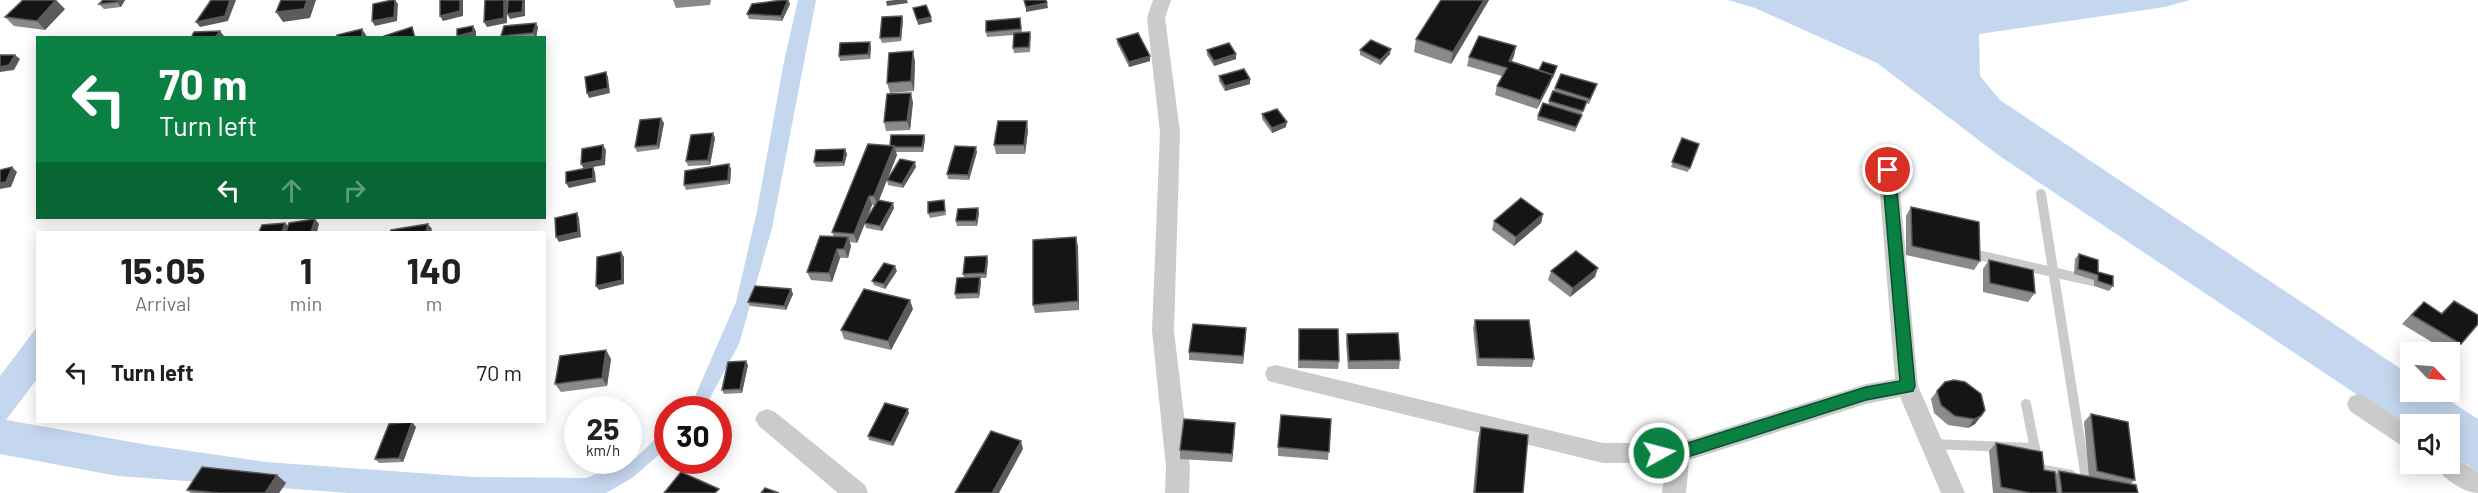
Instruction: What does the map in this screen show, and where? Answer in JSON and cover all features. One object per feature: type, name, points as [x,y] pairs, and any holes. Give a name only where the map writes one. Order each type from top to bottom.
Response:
[{"type":"street","points":[[1162,0],[1156,18],[1170,132],[1163,331],[1178,467],[1177,493]]},
{"type":"street","points":[[1888,170],[1907,386],[1953,493]]},
{"type":"street","points":[[1276,374],[1603,453],[1678,453],[1866,394],[1907,386]]},
{"type":"street","points":[[2358,404],[2400,432]]},
{"type":"street","points":[[767,419],[856,493]]},
{"type":"street","points":[[1674,493],[1678,453]]},
{"type":"street","points":[[2460,473],[2478,485]]},
{"type":"lane","points":[[2026,404],[2039,469],[2086,481],[2041,194]]},
{"type":"lane","points":[[1978,255],[2006,266],[2053,272],[2092,281]]},
{"type":"lane","points":[[1932,444],[2035,448]]},
{"type":"water","points":[[798,0],[816,0],[772,228],[739,344],[711,396],[695,396],[736,302],[757,211],[784,61]]},
{"type":"water","points":[[1728,0],[2190,0],[2165,7],[1979,34],[1980,76],[2000,100],[2400,368],[2400,402],[2452,402],[2478,419],[2478,472],[2460,460],[2460,414],[2400,414],[2400,423],[2001,157],[1877,63],[1755,8]]},
{"type":"water","points":[[36,328],[36,380],[6,420],[148,445],[266,462],[474,477],[586,478],[596,474],[637,474],[606,493],[349,493],[118,476],[0,454],[0,376]]},
{"type":"water","points":[[654,440],[654,459],[642,469],[642,452]]},
{"type":"building","points":[[23,0],[56,0],[37,21],[5,17]]},
{"type":"building","points":[[103,0],[119,0],[99,4]]},
{"type":"building","points":[[211,0],[230,0],[225,16],[196,22]]},
{"type":"building","points":[[281,0],[307,0],[304,9],[276,12]]},
{"type":"building","points":[[395,0],[394,17],[372,21],[373,4]]},
{"type":"building","points":[[440,0],[460,0],[460,11],[440,16]]},
{"type":"building","points":[[485,0],[504,0],[504,18],[484,22]]},
{"type":"building","points":[[508,0],[523,0],[522,12],[507,14]]},
{"type":"building","points":[[788,0],[781,16],[747,14],[752,4]]},
{"type":"building","points":[[1024,0],[1046,0],[1047,3],[1026,7]]},
{"type":"building","points":[[1441,0],[1484,0],[1453,52],[1416,39]]},
{"type":"building","points":[[926,5],[931,17],[917,20],[913,8]]},
{"type":"building","points":[[902,16],[900,37],[880,38],[882,17]]},
{"type":"building","points":[[1020,18],[1021,29],[986,32],[986,21]]},
{"type":"building","points":[[536,23],[533,33],[501,36],[504,26]]},
{"type":"building","points":[[473,26],[473,32],[457,36],[457,29]]},
{"type":"building","points":[[412,27],[414,36],[384,36]]},
{"type":"building","points":[[362,29],[362,36],[337,35]]},
{"type":"building","points":[[220,31],[216,36],[192,36],[194,32]]},
{"type":"building","points":[[1030,32],[1029,47],[1013,48],[1014,33]]},
{"type":"building","points":[[1138,33],[1150,56],[1129,62],[1117,39]]},
{"type":"building","points":[[1479,36],[1516,46],[1509,61],[1553,75],[1540,100],[1497,86],[1507,68],[1469,57]]},
{"type":"building","points":[[1371,40],[1391,49],[1380,60],[1360,50]]},
{"type":"building","points":[[870,42],[868,54],[839,56],[840,43]]},
{"type":"building","points":[[1229,43],[1236,54],[1214,61],[1207,50]]},
{"type":"building","points":[[913,51],[911,81],[887,83],[889,53]]},
{"type":"building","points":[[0,55],[15,55],[9,65],[0,67]]},
{"type":"building","points":[[1543,62],[1557,66],[1552,78],[1553,75],[1539,70]]},
{"type":"building","points":[[1244,69],[1250,79],[1225,86],[1219,76]]},
{"type":"building","points":[[606,72],[608,88],[587,93],[585,77]]},
{"type":"building","points":[[1561,74],[1597,84],[1590,99],[1555,88]]},
{"type":"building","points":[[1553,91],[1587,101],[1583,111],[1549,101]]},
{"type":"building","points":[[911,93],[907,121],[884,122],[887,94]]},
{"type":"building","points":[[1543,103],[1582,115],[1576,127],[1538,116]]},
{"type":"building","points":[[1277,109],[1287,122],[1272,128],[1262,114]]},
{"type":"building","points":[[661,118],[657,145],[635,147],[640,120]]},
{"type":"building","points":[[998,121],[1027,121],[1024,145],[994,145]]},
{"type":"building","points":[[713,133],[708,160],[686,161],[691,135]]},
{"type":"building","points":[[891,135],[924,135],[922,147],[890,146]]},
{"type":"building","points":[[1682,138],[1699,144],[1690,168],[1672,162]]},
{"type":"building","points":[[868,144],[894,146],[874,196],[869,196],[854,234],[832,232]]},
{"type":"building","points":[[603,145],[602,160],[581,164],[582,149]]},
{"type":"building","points":[[955,146],[976,147],[968,175],[947,174]]},
{"type":"building","points":[[845,149],[843,162],[814,162],[816,150]]},
{"type":"building","points":[[900,159],[915,162],[902,184],[887,180]]},
{"type":"building","points":[[729,164],[728,180],[684,185],[685,171]]},
{"type":"building","points":[[12,167],[6,182],[0,183],[0,170]]},
{"type":"building","points":[[593,167],[593,178],[566,183],[566,172]]},
{"type":"building","points":[[1521,198],[1543,214],[1516,237],[1494,221]]},
{"type":"building","points":[[878,200],[893,203],[880,226],[864,223]]},
{"type":"building","points":[[944,200],[945,211],[928,213],[928,202]]},
{"type":"building","points":[[1911,207],[1979,222],[1980,261],[1912,246]]},
{"type":"building","points":[[978,208],[976,221],[956,221],[958,209]]},
{"type":"building","points":[[577,213],[578,232],[556,237],[555,218]]},
{"type":"building","points":[[315,219],[311,231],[286,231],[289,223]]},
{"type":"building","points":[[285,223],[282,231],[259,231],[262,225]]},
{"type":"building","points":[[428,224],[426,231],[391,230]]},
{"type":"building","points":[[820,236],[848,237],[844,249],[837,249],[829,273],[807,272]]},
{"type":"building","points":[[1076,237],[1078,301],[1033,305],[1033,240]]},
{"type":"building","points":[[1576,251],[1598,268],[1573,288],[1551,271]]},
{"type":"building","points":[[621,252],[622,280],[596,286],[597,257]]},
{"type":"building","points":[[2079,254],[2098,260],[2098,272],[2113,276],[2113,286],[2098,281],[2098,275],[2078,269]]},
{"type":"building","points":[[987,256],[985,273],[963,274],[965,257]]},
{"type":"building","points":[[1989,260],[2033,270],[2035,293],[1990,283]]},
{"type":"building","points":[[884,263],[895,266],[884,284],[872,281]]},
{"type":"building","points":[[980,277],[978,293],[955,294],[957,278]]},
{"type":"building","points":[[755,286],[791,289],[784,306],[748,302]]},
{"type":"building","points":[[864,289],[910,300],[888,341],[841,330]]},
{"type":"building","points":[[2454,301],[2478,315],[2478,324],[2461,344],[2412,315],[2424,302],[2442,314]]},
{"type":"building","points":[[1475,320],[1529,320],[1534,359],[1479,358]]},
{"type":"building","points":[[1193,324],[1246,328],[1243,356],[1189,352]]},
{"type":"building","points":[[1299,329],[1338,329],[1339,361],[1299,360]]},
{"type":"building","points":[[1398,333],[1400,360],[1349,361],[1347,334]]},
{"type":"building","points":[[606,350],[602,378],[555,384],[560,356]]},
{"type":"building","points":[[746,361],[740,389],[722,390],[728,362]]},
{"type":"building","points":[[1954,380],[1965,382],[1981,394],[1985,410],[1981,416],[1974,419],[1955,416],[1941,405],[1937,391],[1945,382]]},
{"type":"building","points":[[885,403],[908,409],[891,442],[868,436]]},
{"type":"building","points":[[2091,414],[2128,422],[2135,480],[2097,471]]},
{"type":"building","points":[[1281,415],[1331,419],[1329,452],[1278,447]]},
{"type":"building","points":[[1184,419],[1235,423],[1232,454],[1180,450]]},
{"type":"building","points":[[412,423],[399,458],[375,459],[389,424]]},
{"type":"building","points":[[1481,427],[1528,435],[1523,493],[1475,493]]},
{"type":"building","points":[[991,431],[1021,441],[992,493],[955,493]]},
{"type":"building","points":[[1996,443],[2042,452],[2044,470],[2055,472],[2057,493],[2030,493],[2001,487]]},
{"type":"building","points":[[202,467],[277,475],[265,493],[187,490]]},
{"type":"building","points":[[2059,471],[2136,485],[2138,493],[2062,493]]},
{"type":"building","points":[[679,474],[685,474],[719,489],[715,493],[664,493]]},
{"type":"building","points":[[765,488],[779,493],[761,493]]},
{"type":"route","points":[[1659,453],[1678,453],[1866,394],[1907,386],[1888,170]]}]
